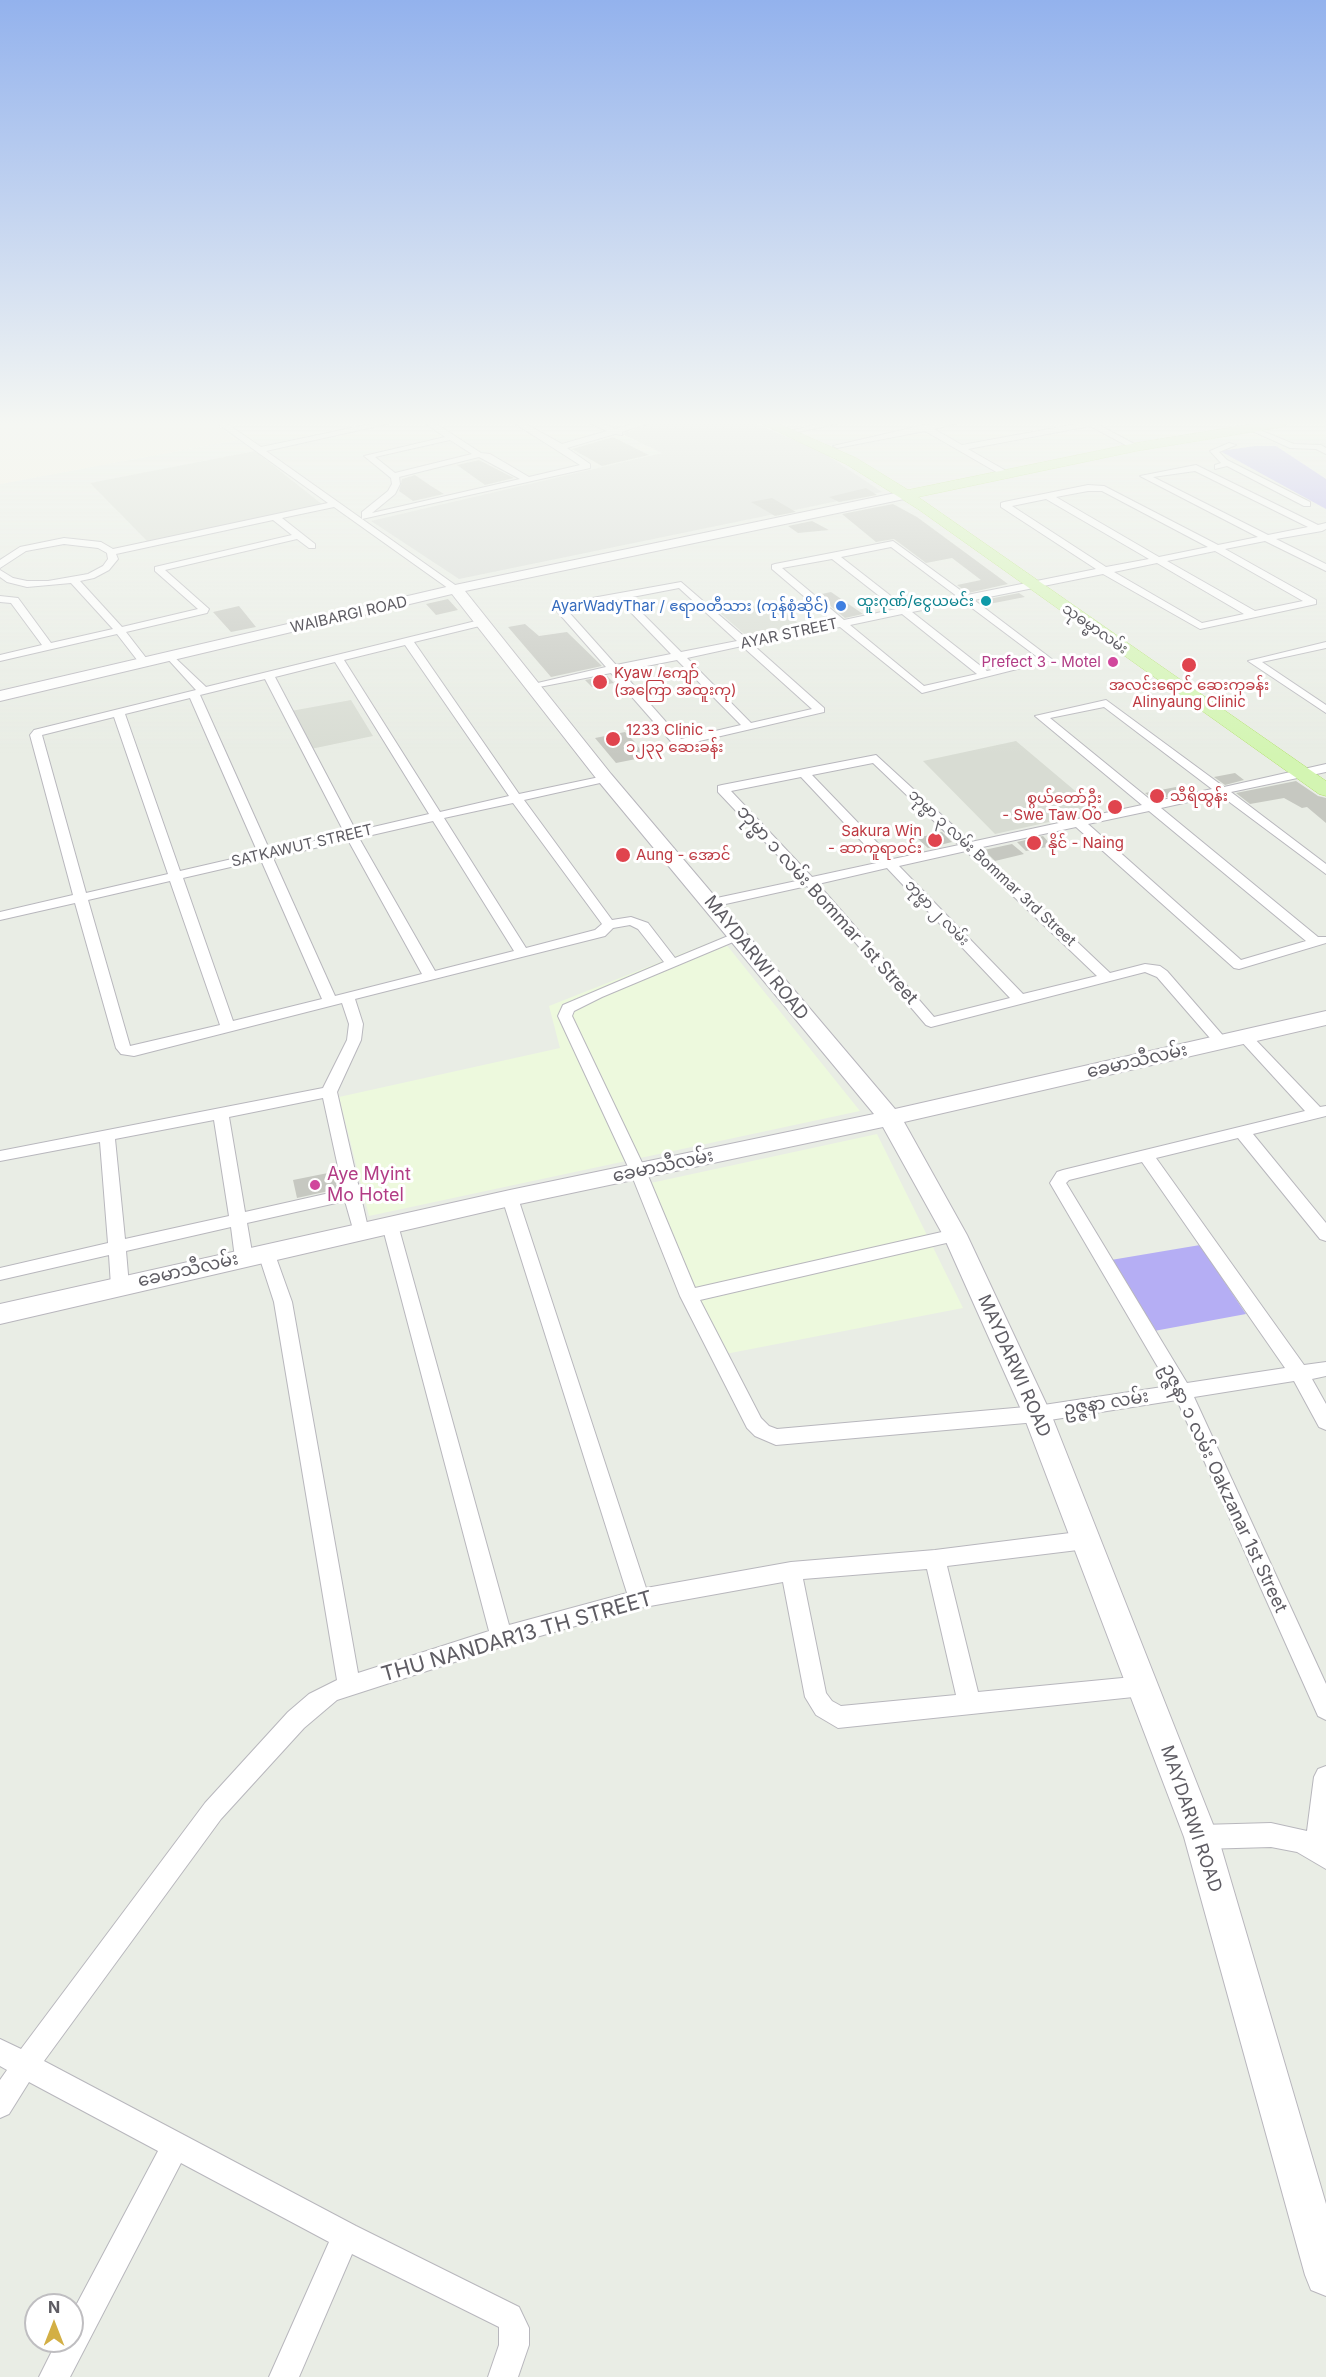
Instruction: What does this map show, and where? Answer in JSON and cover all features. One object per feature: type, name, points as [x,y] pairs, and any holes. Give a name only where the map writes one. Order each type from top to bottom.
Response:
[{"type":"main road","name":"သုဓမ္မာလမ်း","points":[[967,534],[1318,772],[1326,790]]},
{"type":"street","points":[[111,552],[196,534]]},
{"type":"street","points":[[296,534],[312,546]]},
{"type":"street","points":[[383,534],[456,589]]},
{"type":"street","name":"WAIBARGI ROAD","points":[[0,696],[456,589],[718,534]]},
{"type":"street","points":[[1049,534],[1104,570],[1200,626],[1312,602],[1189,534]]},
{"type":"street","points":[[1116,534],[1254,615]]},
{"type":"street","points":[[1257,534],[1326,568]]},
{"type":"street","name":"AYAR STREET","points":[[534,685],[1286,534]]},
{"type":"street","points":[[0,658],[203,611],[204,609],[158,569],[299,536]]},
{"type":"street","points":[[64,541],[101,545],[111,552],[113,560],[106,568],[75,581],[27,584],[10,580],[0,573],[0,566],[8,557],[23,549],[64,541]]},
{"type":"street","points":[[893,544],[1048,660],[922,690],[775,567],[834,556],[893,544]]},
{"type":"street","points":[[834,556],[905,609],[985,675]]},
{"type":"street","points":[[75,581],[145,663]]},
{"type":"street","points":[[681,585],[820,710],[678,743],[611,670],[559,607],[620,596],[681,585]]},
{"type":"street","name":"MAYDARWI ROAD","points":[[456,589],[605,777],[890,1118],[955,1235],[1037,1414],[1201,1837],[1326,2275]]},
{"type":"street","points":[[620,596],[748,726]]},
{"type":"street","points":[[0,599],[14,600],[49,647]]},
{"type":"street","points":[[484,622],[38,732],[36,735],[123,1048],[126,1051],[228,1028],[600,933],[609,926],[638,922],[672,963]]},
{"type":"street","points":[[407,640],[516,798],[609,926]]},
{"type":"street","points":[[1326,645],[1253,661],[1254,664],[1326,710]]},
{"type":"street","points":[[1309,648],[1326,659]]},
{"type":"street","points":[[171,657],[198,692],[264,854],[330,1001]]},
{"type":"street","points":[[337,657],[522,953]]},
{"type":"street","points":[[268,674],[351,834],[430,975]]},
{"type":"street","points":[[1321,940],[1150,807],[1041,716],[1106,703],[1326,870]]},
{"type":"street","points":[[118,711],[228,1028]]},
{"type":"street","name":"ဘုမ္မာ ၃ လမ်း Bommar 3rd Street","points":[[804,773],[876,759],[1107,978]]},
{"type":"street","points":[[712,903],[1221,791],[1318,772]]},
{"type":"street","name":"ဘုမ္မာ ၁ လမ်း Bommar 1st Street","points":[[804,773],[722,789],[810,882],[931,1022],[1020,1000]]},
{"type":"street","name":"ဘုမ္မာ ၂ လမ်း","points":[[804,773],[1020,1000]]},
{"type":"street","name":"SATKAWUT STREET","points":[[0,916],[605,777]]},
{"type":"street","points":[[1079,823],[1239,965],[1321,940]]},
{"type":"street","points":[[738,937],[587,999],[568,1008],[565,1016],[638,1171],[689,1296],[955,1235]]},
{"type":"street","points":[[1020,1000],[1145,968],[1155,969],[1162,974],[1221,1042]]},
{"type":"street","points":[[347,997],[356,1024],[354,1040],[329,1092],[361,1232]]},
{"type":"street","name":"ခေမာသီလမ်း","points":[[0,1314],[510,1198],[890,1118],[1326,1018]]},
{"type":"street","points":[[1245,1037],[1321,1112]]},
{"type":"street","points":[[0,1155],[329,1092]]},
{"type":"street","points":[[1321,1112],[1145,1155],[1299,1373],[1326,1422]]},
{"type":"street","points":[[221,1114],[244,1258]]},
{"type":"street","points":[[1242,1132],[1326,1235]]},
{"type":"street","points":[[106,1135],[120,1286]]},
{"type":"street","name":"ဥဇ္ဇနာ ၁ လမ်း Oakzanar 1st Street","points":[[1145,1155],[1063,1176],[1059,1179],[1059,1183],[1182,1391],[1326,1709]]},
{"type":"street","points":[[0,1274],[352,1193]]},
{"type":"street","points":[[510,1198],[639,1599]]},
{"type":"street","points":[[390,1225],[501,1637]]},
{"type":"street","points":[[267,1253],[283,1302],[349,1686]]},
{"type":"street","name":"ဥဇ္ဇနာ လမ်း","points":[[689,1296],[754,1423],[776,1437],[1037,1414],[1326,1369]]},
{"type":"street","name":"THU NANDAR13 TH STREET","points":[[0,2105],[24,2066],[213,1811],[317,1701],[349,1686],[501,1637],[639,1599],[791,1571],[935,1559],[1086,1540]]},
{"type":"street","points":[[935,1559],[969,1703]]},
{"type":"street","points":[[791,1571],[816,1697],[824,1708],[838,1717],[1143,1686]]},
{"type":"street","points":[[1321,1854],[1326,1777]]},
{"type":"street","points":[[1201,1837],[1271,1835],[1302,1841],[1321,1854]]},
{"type":"street","points":[[0,2052],[346,2236],[509,2317],[514,2328],[514,2346],[503,2377]]},
{"type":"street","points":[[54,2377],[176,2144]]},
{"type":"street","points":[[284,2377],[346,2236]]},
{"type":"shaded area","points":[[140,534],[186,534],[148,542]]},
{"type":"shaded area","points":[[391,534],[678,534],[459,579]]},
{"type":"shaded area","points":[[772,602],[804,628],[750,639],[719,612]]},
{"type":"shaded area","points":[[351,700],[373,736],[311,749],[291,711]]},
{"type":"shaded area","points":[[1016,741],[1099,811],[995,834],[923,761]]},
{"type":"shaded area","points":[[721,938],[860,1111],[369,1216],[339,1097],[560,1048],[549,1006]]},
{"type":"shaded area","points":[[877,1134],[963,1308],[715,1356],[646,1184]]},
{"type":"shaded area","points":[[1200,1245],[1246,1314],[1154,1331],[1111,1260]]},
{"type":"building","points":[[866,534],[940,534],[1008,584],[968,593],[957,585],[981,580],[952,558],[926,563],[894,539],[876,542]]},
{"type":"building","points":[[831,592],[863,614],[845,618],[817,595]]},
{"type":"building","points":[[1019,593],[1025,597],[984,605],[979,601]]},
{"type":"building","points":[[448,599],[458,610],[436,615],[426,604]]},
{"type":"building","points":[[239,606],[256,627],[231,632],[213,612]]},
{"type":"building","points":[[525,624],[539,636],[567,632],[602,666],[551,677],[508,627]]},
{"type":"building","name":"Kyaw /ကျော် (အကြော အထူးကု)","points":[[607,676],[614,683],[592,687],[585,680]]},
{"type":"building","points":[[625,732],[646,757],[616,763],[595,738]]},
{"type":"building","points":[[1235,773],[1244,780],[1225,785],[1214,777]]},
{"type":"building","points":[[1296,781],[1318,796],[1326,798],[1326,823],[1307,807],[1302,808],[1284,798],[1250,804],[1236,793]]},
{"type":"building","points":[[1176,787],[1183,793],[1154,800],[1145,793]]},
{"type":"building","name":"Sakura Win - ဆာကူရာဝင်း","points":[[942,832],[952,842],[928,848],[917,838]]},
{"type":"building","name":"နိုင် - Naing","points":[[1043,836],[1052,846],[1026,851],[1017,842]]},
{"type":"building","points":[[1012,844],[1024,854],[995,861],[984,850]]},
{"type":"building","name":"Aye Myint Mo Hotel","points":[[333,1172],[338,1189],[297,1198],[293,1180]]},
{"type":"place","name":"ထူးဂုဏ်/ငွေယမင်း","points":[[986,601]]},
{"type":"place","name":"AyarWadyThar / ဧရာဝတီသား (ကုန်စုံဆိုင်)","points":[[841,606]]},
{"type":"place","name":"Prefect 3 - Motel","points":[[1113,662]]},
{"type":"place","name":"အလင်းရောင် ဆေးကုခန်း Alinyaung Clinic","points":[[1189,665]]},
{"type":"place","name":"Kyaw /ကျော် (အကြော အထူးကု)","points":[[600,682]]},
{"type":"place","name":"1233 Clinic - ၁၂၃၃ ဆေးခန်း","points":[[613,739]]},
{"type":"place","name":"သီရိထွန်း","points":[[1157,796]]},
{"type":"place","name":"စွယ်တော်ဦး - Swe Taw Oo","points":[[1115,807]]},
{"type":"place","name":"Sakura Win - ဆာကူရာဝင်း","points":[[935,840]]},
{"type":"place","name":"နိုင် - Naing","points":[[1034,843]]},
{"type":"place","name":"Aung - အောင်","points":[[623,855]]},
{"type":"place","name":"Aye Myint Mo Hotel","points":[[315,1185]]}]
